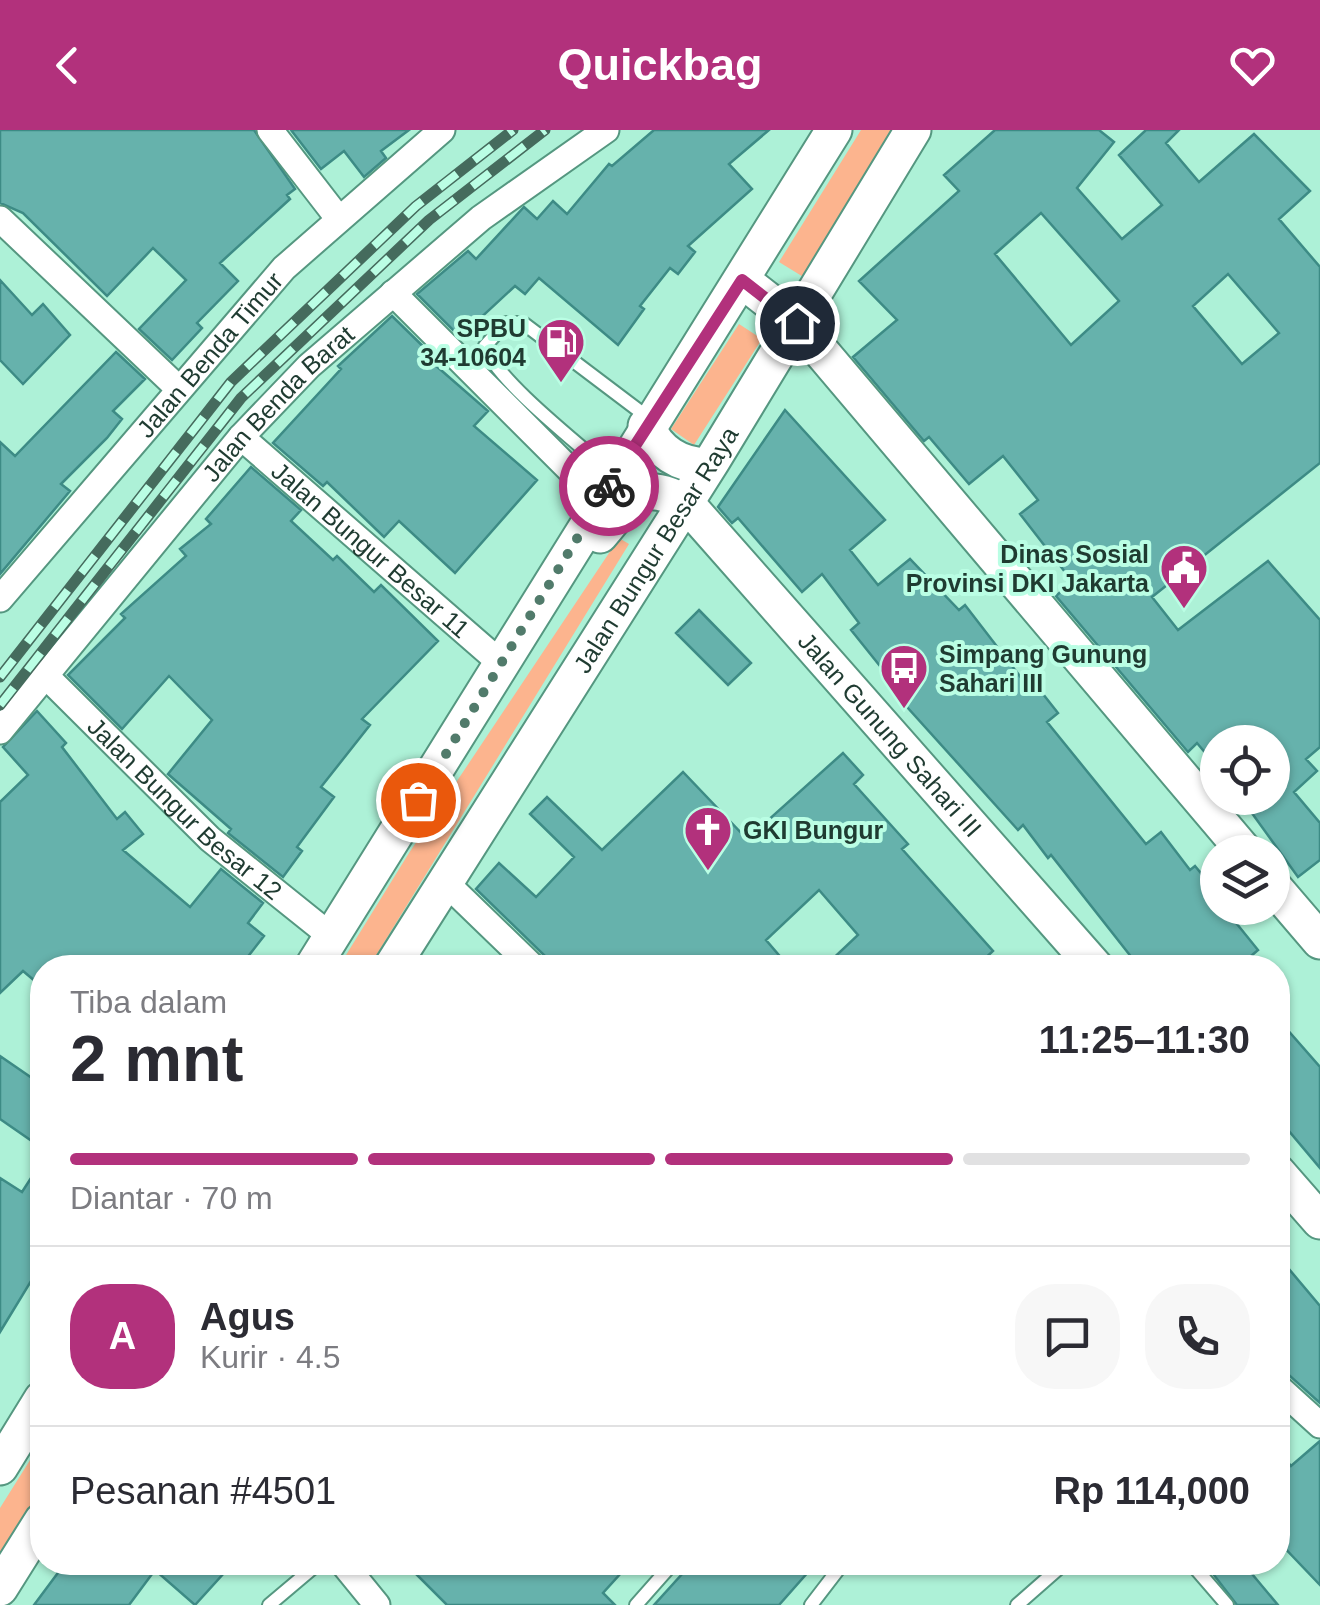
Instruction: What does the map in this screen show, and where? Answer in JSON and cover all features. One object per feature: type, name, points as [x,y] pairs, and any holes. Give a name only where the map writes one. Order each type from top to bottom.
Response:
[{"type":"main road","points":[[320,955],[503,665],[648,422],[834,130]]},
{"type":"main road","name":"Jalan Bungur Besar Raya","points":[[399,955],[797,323],[913,130]]},
{"type":"main road","points":[[742,280],[797,323],[1231,835]]},
{"type":"main road","points":[[648,422],[653,440],[677,460],[695,486]]},
{"type":"main road","points":[[612,480],[638,462],[668,469],[695,486]]},
{"type":"main road","points":[[563,564],[601,534],[632,496],[695,486]]},
{"type":"main road","name":"Jalan Gunung Sahari III","points":[[695,486],[1085,955]]},
{"type":"main road","points":[[1290,906],[1320,941]]},
{"type":"main road","points":[[1290,1187],[1320,1221]]},
{"type":"main road","points":[[0,1467],[30,1418]]},
{"type":"main road","points":[[0,1588],[30,1540]]},
{"type":"street","points":[[270,130],[338,218]]},
{"type":"street","name":"Jalan Benda Timur","points":[[0,599],[284,268],[442,130]]},
{"type":"street","name":"Jalan Benda Barat","points":[[0,732],[240,437],[309,366],[481,218],[606,130]]},
{"type":"street","points":[[0,219],[179,389]]},
{"type":"street","points":[[393,293],[612,480]]},
{"type":"street","name":"Jalan Bungur Besar 11","points":[[240,437],[503,665]]},
{"type":"street","name":"Jalan Bungur Besar 12","points":[[44,674],[210,840],[332,936]]},
{"type":"street","points":[[445,882],[521,955]]},
{"type":"street","points":[[1290,1398],[1320,1426]]},
{"type":"street","points":[[353,1575],[377,1605]]},
{"type":"lane","points":[[612,480],[498,369],[486,346],[506,323],[523,322],[648,422]]},
{"type":"lane","points":[[269,1605],[305,1575]]},
{"type":"lane","points":[[636,1605],[663,1575]]},
{"type":"lane","points":[[810,1605],[834,1575]]},
{"type":"lane","points":[[1017,1605],[1051,1575]]},
{"type":"lane","points":[[1201,1575],[1227,1605]]},
{"type":"shaded area","points":[[861,130],[894,130],[805,278],[779,262]]},
{"type":"shaded area","points":[[739,324],[762,339],[694,445],[671,429]]},
{"type":"shaded area","points":[[619,538],[629,544],[376,955],[346,955],[409,853]]},
{"type":"shaded area","points":[[30,1460],[30,1509],[0,1558],[0,1508]]},
{"type":"building","points":[[0,130],[254,130],[295,189],[287,195],[290,199],[220,263],[238,281],[197,323],[202,328],[172,360],[139,329],[186,280],[153,248],[107,296],[23,213],[0,203]]},
{"type":"building","points":[[291,130],[409,130],[381,151],[386,158],[364,177],[344,151],[321,169]]},
{"type":"building","points":[[654,130],[769,130],[729,164],[752,189],[688,246],[695,252],[678,274],[670,268],[640,306],[644,309],[618,345],[539,278],[525,294],[515,286],[460,337],[417,294],[468,251],[476,259],[524,207],[537,219],[553,201],[567,214],[609,164],[612,166]]},
{"type":"building","points":[[995,130],[1099,130],[1114,142],[1077,188],[1122,239],[1162,205],[1119,155],[1146,130],[1179,130],[1166,143],[1199,182],[1254,134],[1310,191],[1279,219],[1320,267],[1320,463],[1152,597],[1178,630],[1268,561],[1320,620],[1320,747],[1306,759],[1317,771],[1294,792],[1320,823],[1320,860],[1298,877],[1290,866],[1290,835],[1268,835],[1253,815],[1290,815],[1290,725],[1200,725],[1200,747],[1197,743],[1188,752],[1056,596],[1072,581],[1020,514],[1038,500],[1003,456],[969,484],[929,437],[924,441],[853,357],[897,320],[859,281],[959,191],[944,175]],"holes":[[[1041,213],[1119,301],[1071,345],[995,254]],[[1228,274],[1279,333],[1242,364],[1193,306]]]},
{"type":"building","points":[[0,280],[32,315],[43,304],[70,335],[23,384],[0,360]]},
{"type":"building","points":[[392,316],[437,360],[434,364],[488,411],[474,426],[537,480],[455,573],[399,521],[384,537],[327,482],[323,486],[273,443],[341,369],[338,366]]},
{"type":"building","points":[[116,352],[145,379],[113,411],[122,419],[107,438],[61,484],[70,491],[0,574],[0,442],[15,456]]},
{"type":"building","points":[[785,410],[885,520],[850,550],[878,585],[910,559],[959,610],[965,605],[1029,688],[1035,684],[1058,713],[1047,722],[1146,844],[1161,832],[1190,870],[1195,866],[1200,872],[1200,925],[1238,925],[1258,950],[1252,955],[1130,955],[1051,855],[1048,858],[1023,825],[1018,830],[907,707],[897,694],[900,691],[851,630],[859,623],[822,574],[802,592],[738,518],[732,523],[718,507]]},
{"type":"building","points":[[251,467],[301,510],[291,521],[333,560],[337,556],[374,592],[381,585],[438,641],[362,719],[370,725],[321,787],[334,797],[297,847],[302,851],[283,877],[228,833],[231,829],[168,774],[212,720],[169,676],[122,729],[68,675],[125,618],[121,614],[186,556],[180,549],[211,524],[206,519]]},
{"type":"building","points":[[699,610],[751,663],[728,685],[676,633]]},
{"type":"building","points":[[37,711],[66,743],[62,747],[117,819],[125,812],[143,834],[123,850],[190,907],[221,869],[263,903],[248,923],[264,936],[249,955],[30,955],[30,977],[23,971],[0,993],[0,802],[28,775],[3,747]]},
{"type":"building","points":[[843,753],[863,775],[854,784],[908,844],[902,849],[993,951],[989,955],[837,955],[858,935],[819,890],[766,940],[779,955],[544,955],[476,889],[499,863],[536,897],[574,857],[530,814],[547,797],[602,850],[683,772],[747,839]]},
{"type":"building","points":[[1290,1033],[1320,1067],[1320,1168],[1290,1132]]},
{"type":"building","points":[[0,1056],[30,1077],[30,1140],[0,1119]]},
{"type":"building","points":[[0,1178],[22,1192],[30,1180],[30,1283],[0,1332]]},
{"type":"building","points":[[1290,1270],[1320,1306],[1320,1403],[1290,1376]]},
{"type":"building","points":[[1320,1441],[1320,1585],[1290,1554],[1291,1466]]},
{"type":"building","points":[[56,1575],[151,1575],[129,1605],[34,1605]]},
{"type":"building","points":[[161,1575],[222,1575],[195,1605]]},
{"type":"building","points":[[417,1575],[619,1575],[603,1593],[615,1605],[447,1605]]},
{"type":"building","points":[[681,1575],[806,1575],[779,1605],[654,1605]]},
{"type":"building","points":[[1214,1575],[1253,1575],[1278,1605],[1237,1605]]},
{"type":"railway","points":[[0,677],[231,382],[416,206],[513,130]]},
{"type":"railway","points":[[0,705],[241,398],[429,220],[545,130]]},
{"type":"way so far","points":[[418,800],[609,486]]},
{"type":"place","name":"SPBU 34-10604","points":[[561,384]]},
{"type":"place","name":"Dinas Sosial Provinsi DKI Jakarta","points":[[1184,610]]},
{"type":"place","name":"Simpang Gunung Sahari III","points":[[904,710]]},
{"type":"place","name":"GKI Bungur","points":[[708,872]]},
{"type":"route","points":[[609,486],[742,280],[797,323]]}]
